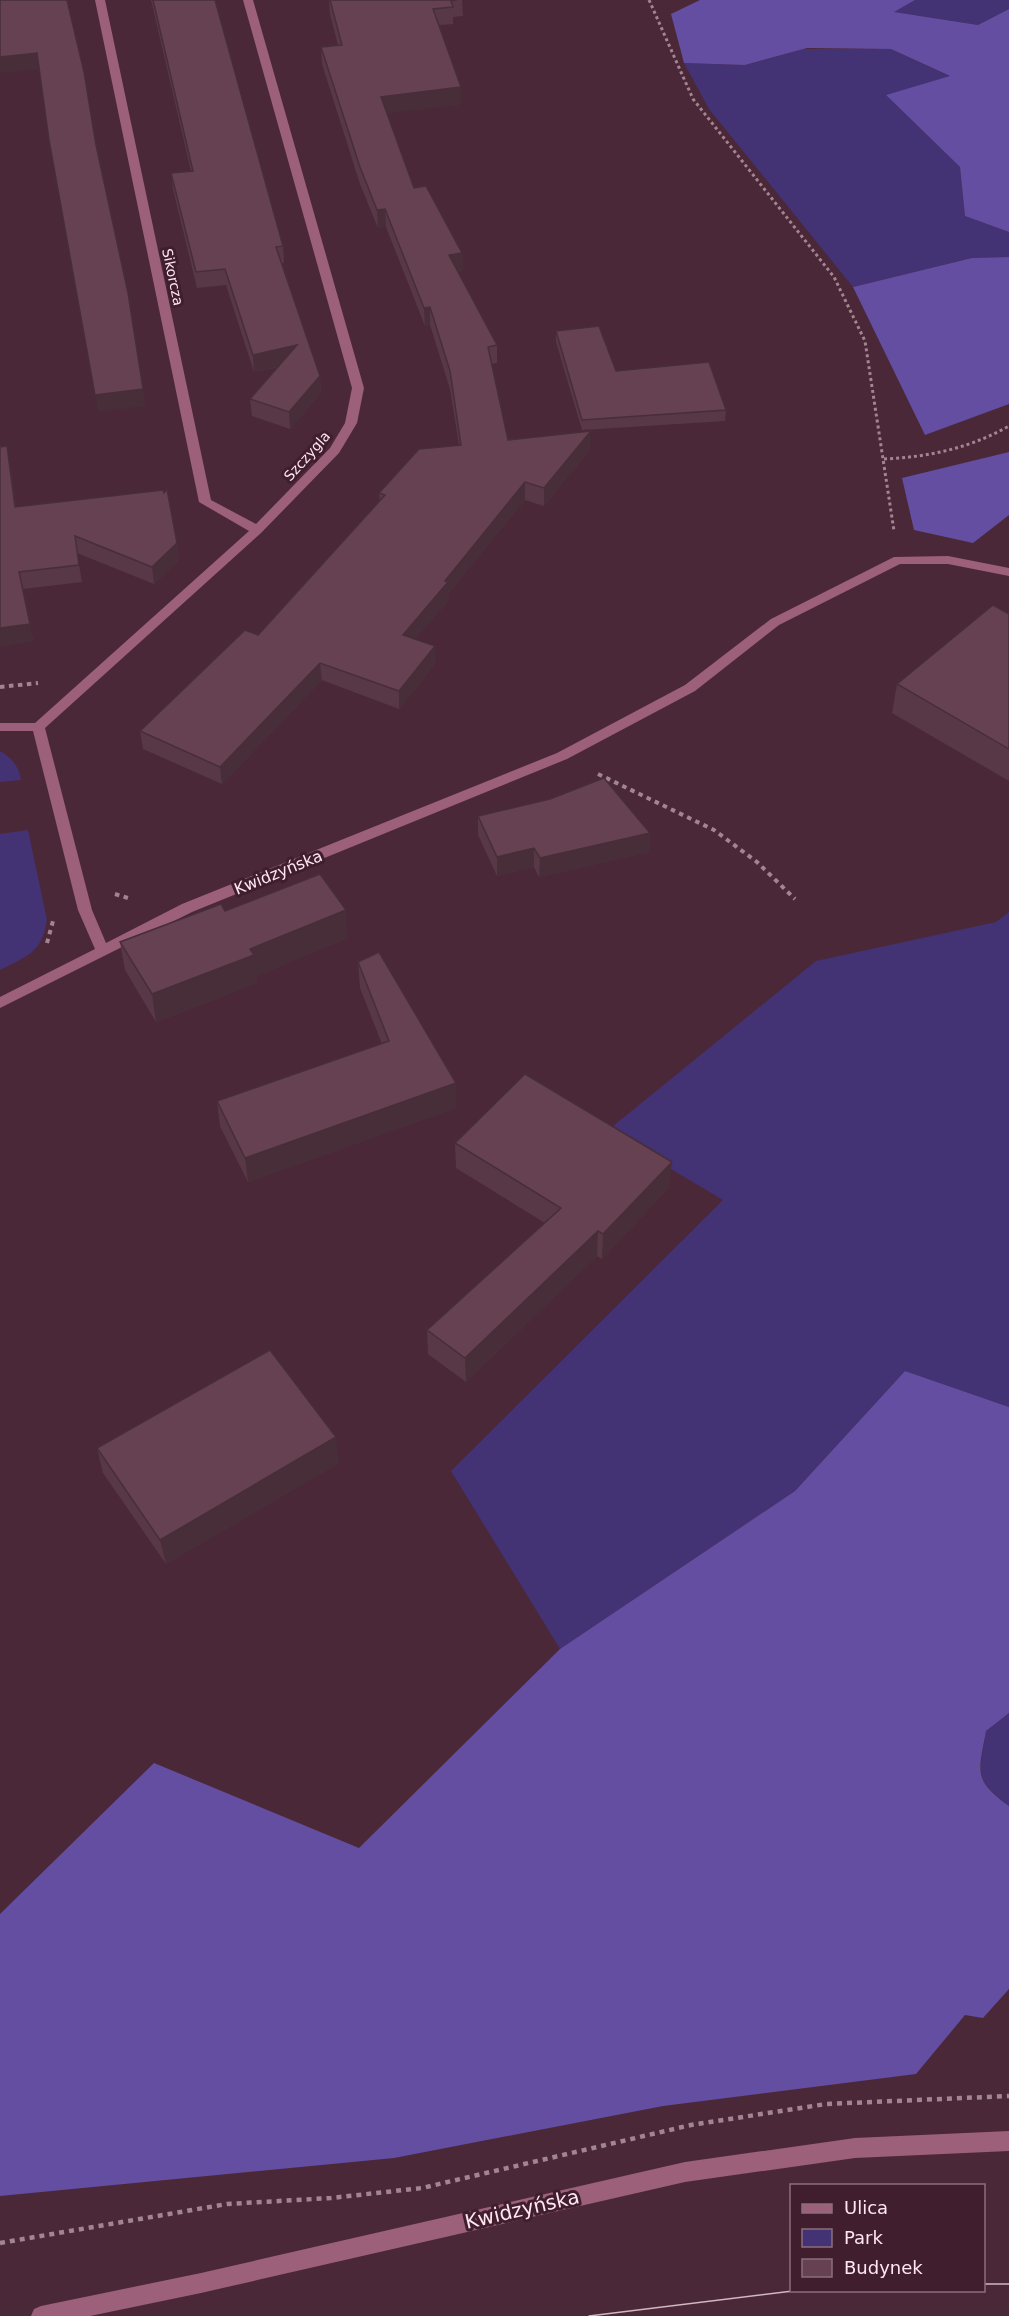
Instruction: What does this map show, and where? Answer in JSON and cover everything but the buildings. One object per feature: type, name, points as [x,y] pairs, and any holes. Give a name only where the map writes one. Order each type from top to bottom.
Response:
[{"type":"street","name":"Sikorcza","points":[[100,0],[205,502],[257,530]]},
{"type":"street","name":"Szczygla","points":[[38,728],[73,699],[257,530],[336,450],[351,423],[358,388],[248,0]]},
{"type":"street","points":[[898,560],[948,560],[1009,572]]},
{"type":"street","name":"Kwidzyńska","points":[[0,1003],[102,949],[187,909],[562,756],[690,687],[775,622],[898,560]]},
{"type":"street","points":[[0,727],[38,728],[85,910],[102,949]]},
{"type":"street","name":"Kwidzyńska","points":[[41,2316],[201,2283],[685,2172],[855,2148],[1009,2141]]},
{"type":"path","points":[[649,0],[658,25],[693,99],[834,277],[865,341],[875,420],[884,459],[898,560]]},
{"type":"path","points":[[884,459],[920,458],[989,438],[1009,426]]},
{"type":"path","points":[[562,756],[714,830],[758,862],[795,899]]},
{"type":"path","points":[[0,2243],[227,2204],[331,2198],[422,2188],[691,2125],[826,2104],[1009,2096]]},
{"type":"green space","points":[[915,0],[1009,0],[1009,9],[978,25],[893,12]]},
{"type":"green space","points":[[803,49],[891,49],[951,77],[886,95],[960,167],[965,216],[1009,232],[1009,257],[972,258],[853,287],[709,109],[684,63],[745,65]]},
{"type":"green space","points":[[0,751],[14,763],[21,780],[0,782]]},
{"type":"green space","points":[[28,830],[47,920],[45,931],[32,952],[0,970],[0,834]]},
{"type":"green space","points":[[1009,912],[1009,1407],[905,1371],[795,1491],[560,1649],[451,1471],[723,1200],[607,1131],[816,961],[996,922]]},
{"type":"green space","points":[[1009,1713],[1009,1806],[989,1789],[981,1774],[981,1765],[986,1731]]},
{"type":"shaded area","points":[[700,0],[915,0],[894,12],[978,25],[1009,9],[1009,232],[965,216],[960,167],[886,95],[950,76],[891,49],[807,48],[745,65],[684,63],[671,14]]},
{"type":"shaded area","points":[[1009,257],[1009,404],[925,435],[853,287],[972,258]]},
{"type":"shaded area","points":[[1009,452],[1009,515],[973,543],[914,530],[902,478]]},
{"type":"shaded area","points":[[905,1371],[1009,1407],[1009,1713],[986,1731],[980,1765],[981,1774],[989,1789],[1009,1806],[1009,1989],[983,2018],[965,2015],[916,2074],[663,2106],[394,2158],[0,2196],[0,1914],[154,1763],[359,1848],[560,1649],[795,1491]]},
{"type":"tram line","points":[[985,2284],[1009,2284]]},
{"type":"tram line","points":[[589,2316],[790,2291]]}]
